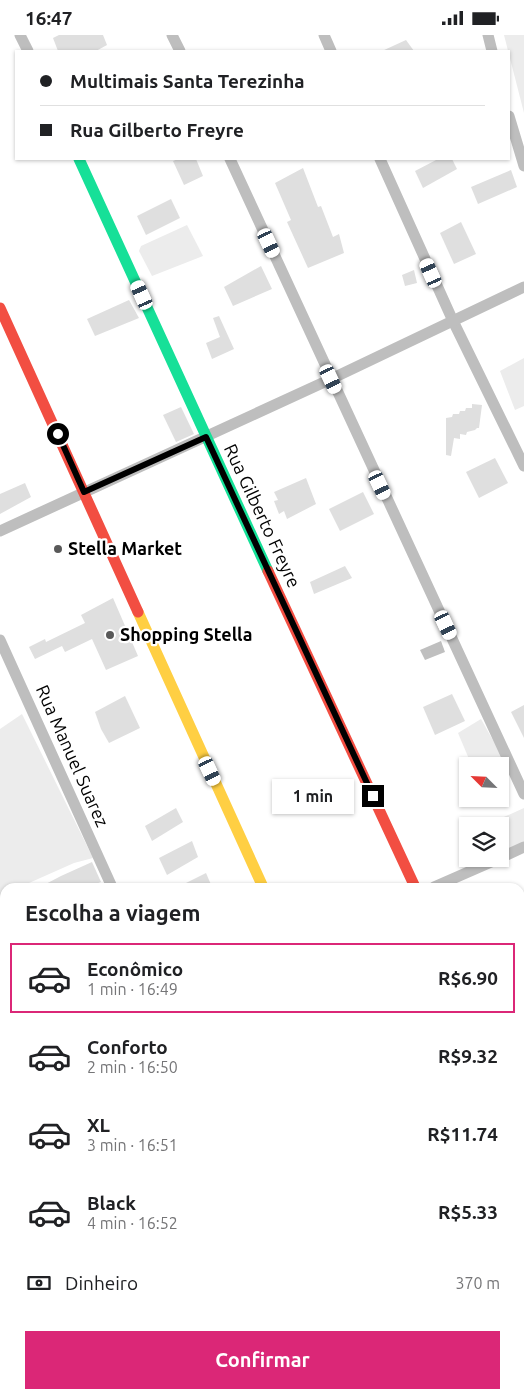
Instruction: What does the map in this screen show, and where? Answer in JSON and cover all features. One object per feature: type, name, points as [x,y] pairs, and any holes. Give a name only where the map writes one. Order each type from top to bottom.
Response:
[{"type":"street","points":[[20,35],[28,50]]},
{"type":"street","points":[[172,35],[180,50]]},
{"type":"street","points":[[324,35],[331,50]]},
{"type":"street","points":[[488,35],[492,50]]},
{"type":"street","points":[[510,119],[524,166]]},
{"type":"street","name":"Rua Gilberto Freyre","points":[[79,160],[413,883]]},
{"type":"street","points":[[230,160],[524,794]]},
{"type":"street","points":[[380,160],[453,321],[524,466]]},
{"type":"street","points":[[0,531],[331,379],[524,287]]},
{"type":"street","points":[[0,309],[261,883]]},
{"type":"street","name":"Rua Manuel Suarez","points":[[0,640],[110,883]]},
{"type":"street","points":[[509,854],[524,847]]},
{"type":"street","points":[[443,883],[479,867]]},
{"type":"shaded area","points":[[504,35],[524,35],[524,113],[510,58],[510,50],[508,50]]},
{"type":"shaded area","points":[[187,225],[203,256],[152,276],[139,251],[141,246]]},
{"type":"shaded area","points":[[524,358],[524,406],[515,410],[500,371]]},
{"type":"shaded area","points":[[441,641],[445,652],[425,660],[420,650]]},
{"type":"shaded area","points":[[22,714],[93,858],[74,863],[29,883],[0,883],[0,729]]},
{"type":"shaded area","points":[[481,719],[502,757],[468,757],[458,733]]},
{"type":"shaded area","points":[[524,808],[524,843],[509,850],[509,817],[504,817]]},
{"type":"building","points":[[59,35],[103,35],[107,45],[98,50],[58,50],[53,38]]},
{"type":"building","points":[[406,40],[413,50],[384,50]]},
{"type":"building","points":[[196,160],[203,176],[184,185],[173,161]]},
{"type":"building","points":[[436,160],[452,160],[457,169],[423,188],[415,171]]},
{"type":"building","points":[[303,168],[318,207],[321,206],[333,237],[339,234],[344,253],[308,268],[287,222],[291,220],[275,183]]},
{"type":"building","points":[[511,170],[517,187],[478,204],[471,187]]},
{"type":"building","points":[[171,199],[180,218],[146,235],[137,216]]},
{"type":"building","points":[[461,222],[476,254],[454,264],[440,233]]},
{"type":"building","points":[[261,266],[272,289],[233,306],[224,287]]},
{"type":"building","points":[[414,270],[417,283],[405,286],[402,275]]},
{"type":"building","points":[[129,300],[139,318],[95,336],[87,319]]},
{"type":"building","points":[[219,316],[234,349],[212,359],[206,343],[220,337],[213,318]]},
{"type":"building","points":[[472,404],[482,405],[479,428],[467,432],[466,435],[460,434],[460,439],[454,438],[451,456],[446,455],[446,418],[452,417],[453,414],[459,414],[460,411],[465,411],[466,408],[472,408]]},
{"type":"building","points":[[181,407],[194,434],[176,442],[163,415]]},
{"type":"building","points":[[495,458],[508,483],[479,498],[466,472]]},
{"type":"building","points":[[306,478],[316,504],[287,519],[284,511],[279,514],[274,501],[278,500],[274,492]]},
{"type":"building","points":[[25,483],[31,497],[0,514],[0,494]]},
{"type":"building","points":[[363,492],[374,514],[340,531],[329,509]]},
{"type":"building","points":[[345,566],[352,578],[314,594],[310,582]]},
{"type":"building","name":"Shopping Stella","points":[[113,598],[138,656],[106,670],[92,639],[65,652],[62,646],[35,659],[29,647],[45,639],[46,642],[85,623],[81,615]]},
{"type":"building","points":[[452,694],[465,721],[435,735],[423,707]]},
{"type":"building","points":[[125,696],[140,728],[109,743],[101,729],[95,712]]},
{"type":"building","points":[[524,705],[524,738],[511,712]]},
{"type":"building","points":[[176,808],[183,822],[152,841],[145,826]]},
{"type":"building","points":[[192,841],[198,857],[167,875],[159,858]]},
{"type":"building","points":[[92,862],[101,882],[48,883]]},
{"type":"building","points":[[206,873],[210,883],[186,883]]},
{"type":"traffic: fast","points":[[79,160],[268,571]]},
{"type":"traffic: slow","points":[[138,612],[261,883]]},
{"type":"traffic: jam","points":[[0,308],[138,612]]},
{"type":"traffic: jam","points":[[268,571],[413,883]]},
{"type":"place","name":"Stella Market","points":[[58,549]]},
{"type":"place","name":"Shopping Stella","points":[[110,635]]},
{"type":"route","points":[[58,434],[84,492],[206,437],[373,796]]}]
